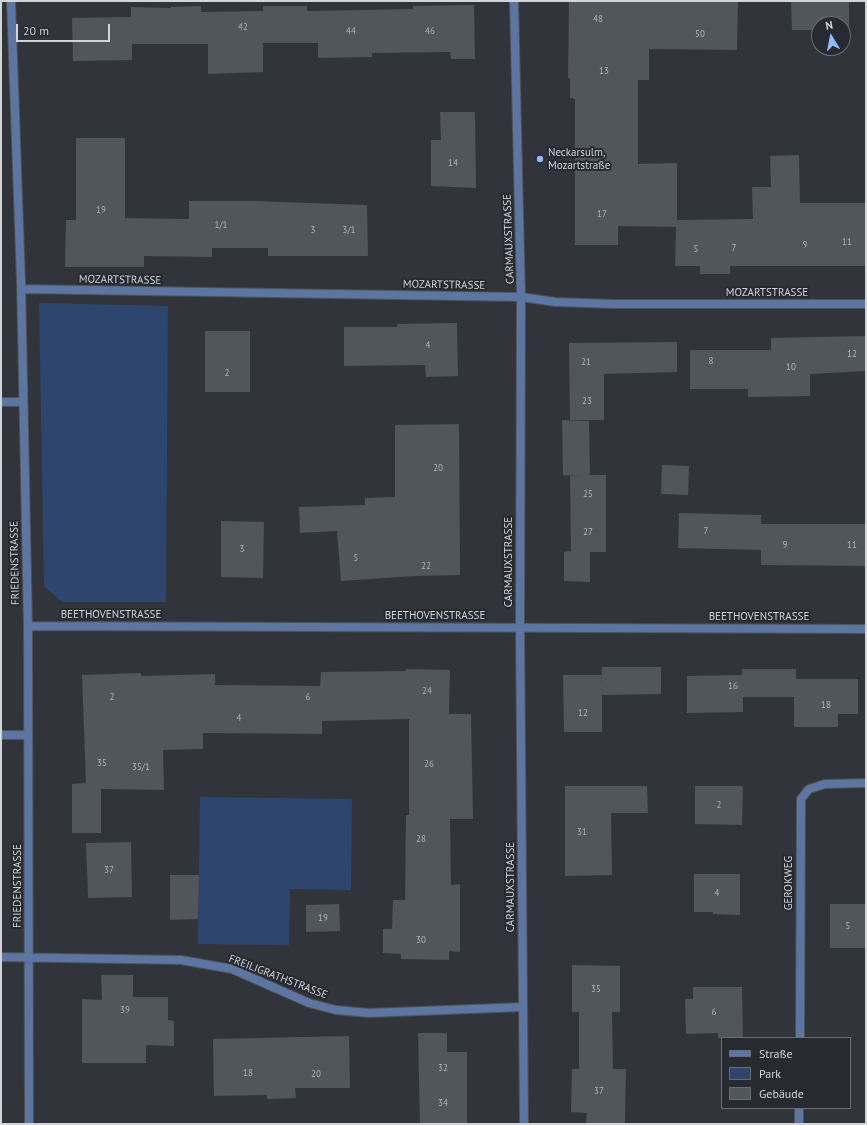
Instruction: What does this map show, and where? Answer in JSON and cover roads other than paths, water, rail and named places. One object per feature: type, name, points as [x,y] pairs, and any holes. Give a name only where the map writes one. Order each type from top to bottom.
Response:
[{"type":"street","name":"FRIEDENSTRASSE","points":[[11,1],[21,289],[28,626],[29,1124]]},
{"type":"street","name":"CARMAUXSTRASSE","points":[[514,1],[521,297],[520,627],[524,1124]]},
{"type":"street","name":"MOZARTSTRASSE","points":[[21,289],[521,297],[556,302],[614,304],[866,304]]},
{"type":"street","points":[[1,402],[23,402]]},
{"type":"street","name":"BEETHOVENSTRASSE","points":[[28,626],[866,629]]},
{"type":"street","points":[[1,735],[28,735]]},
{"type":"street","name":"GEROKWEG","points":[[800,1037],[801,799],[808,789],[825,784],[866,783]]},
{"type":"street","name":"FREILIGRATHSTRASSE","points":[[1,956],[181,960],[232,969],[309,1003],[336,1010],[369,1013],[523,1007]]},
{"type":"street","points":[[799,1109],[799,1124]]},
{"type":"place","name":"Neckarsulm, Mozartstraße","points":[[540,159]]}]
